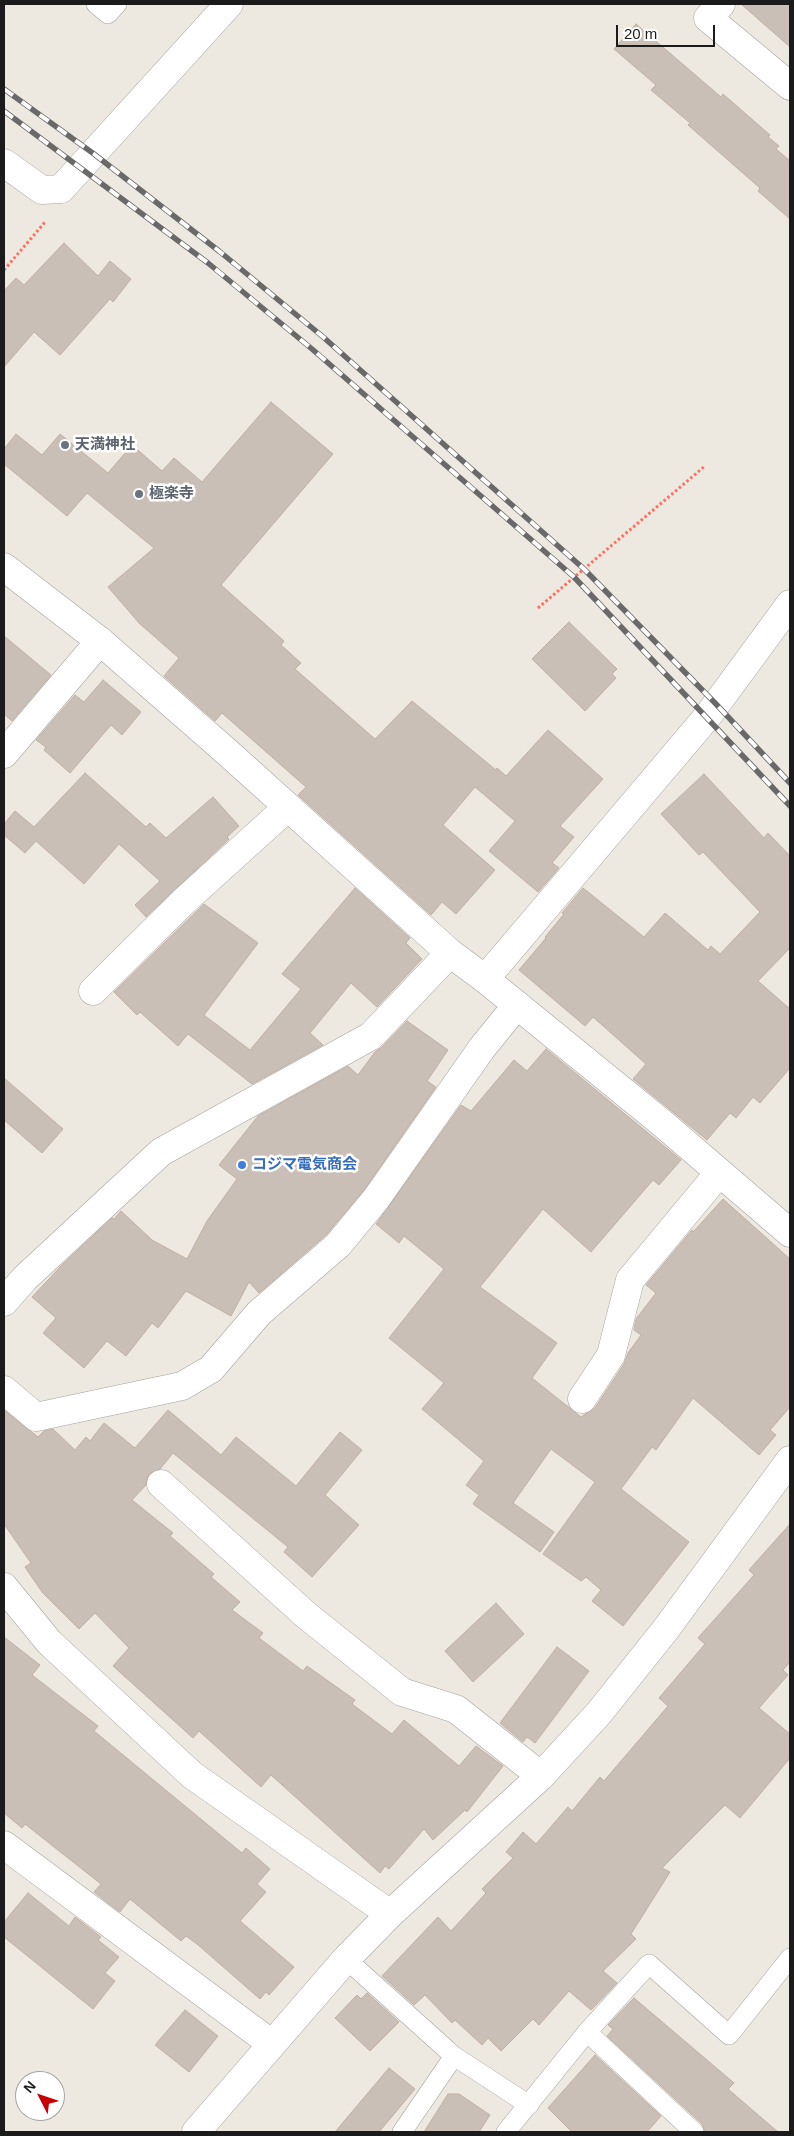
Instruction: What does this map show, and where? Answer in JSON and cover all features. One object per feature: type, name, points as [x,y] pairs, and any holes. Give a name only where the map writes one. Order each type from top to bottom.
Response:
[{"type":"street","points":[[4,163],[42,190],[61,190],[229,4]]},
{"type":"street","points":[[720,4],[708,18],[790,86]]},
{"type":"street","points":[[4,567],[100,641],[450,953],[517,1005],[790,1233]]},
{"type":"street","points":[[485,979],[707,717],[790,604]]},
{"type":"street","points":[[4,754],[100,641]]},
{"type":"street","points":[[93,991],[183,902],[288,807]]},
{"type":"street","points":[[4,1302],[25,1278],[161,1152],[371,1036],[450,953]]},
{"type":"street","points":[[4,1390],[36,1417],[182,1386],[211,1368],[260,1313],[338,1245],[376,1199],[482,1048],[517,1005]]},
{"type":"street","points":[[582,1399],[611,1355],[630,1280],[719,1173]]},
{"type":"street","points":[[196,2132],[346,1959],[390,1914],[541,1776],[600,1713],[648,1652],[790,1460]]},
{"type":"street","points":[[161,1484],[306,1615],[402,1692],[456,1708],[541,1776]]},
{"type":"street","points":[[4,1587],[49,1642],[192,1775],[390,1914]]},
{"type":"street","points":[[4,1845],[272,2044]]},
{"type":"lane","points":[[96,4],[108,14],[117,4]]},
{"type":"lane","points":[[506,2132],[587,2032],[649,1964],[729,2035],[790,1958]]},
{"type":"lane","points":[[346,1959],[454,2056],[529,2105]]},
{"type":"lane","points":[[587,2032],[694,2132]]},
{"type":"lane","points":[[402,2132],[454,2056]]},
{"type":"path","points":[[4,270],[58,207],[61,190]]},
{"type":"path","points":[[538,608],[705,466]]},
{"type":"building","points":[[741,4],[790,4],[790,47]]},
{"type":"building","points":[[636,24],[721,97],[723,94],[770,135],[768,137],[779,146],[776,149],[790,161],[790,219],[758,191],[760,188],[688,125],[690,123],[651,90],[656,85],[614,49]]},
{"type":"building","points":[[64,243],[98,276],[110,261],[131,279],[113,302],[110,299],[60,355],[34,332],[4,367],[4,291],[16,278],[24,285]]},
{"type":"building","points":[[271,402],[333,454],[221,585],[284,641],[281,645],[301,663],[295,669],[375,739],[412,701],[496,770],[497,768],[506,776],[548,730],[603,779],[560,826],[574,837],[552,863],[559,868],[538,892],[489,851],[515,821],[475,787],[443,825],[495,870],[456,914],[442,902],[431,915],[298,795],[306,787],[222,713],[215,721],[164,676],[179,658],[140,624],[108,587],[154,548],[87,493],[67,516],[4,464],[4,449],[16,434],[42,455],[60,434],[108,473],[132,445],[162,471],[174,458],[202,482]]},
{"type":"building","points":[[569,622],[617,669],[612,674],[616,678],[585,711],[532,659]]},
{"type":"building","points":[[4,636],[51,675],[12,721],[4,714]]},
{"type":"building","points":[[103,680],[141,712],[122,735],[111,725],[70,773],[44,750],[46,747],[36,740],[75,695],[84,702]]},
{"type":"building","points":[[85,773],[146,827],[150,823],[166,838],[213,797],[239,826],[227,837],[229,839],[146,917],[135,905],[160,881],[119,844],[84,884],[36,841],[25,853],[4,835],[4,824],[15,811],[34,827]]},
{"type":"building","points":[[704,774],[764,838],[768,833],[790,856],[790,948],[758,981],[790,1009],[790,1068],[760,1103],[753,1097],[736,1118],[730,1113],[707,1140],[633,1079],[646,1064],[593,1017],[585,1026],[519,970],[546,938],[564,914],[562,913],[583,888],[644,937],[665,913],[708,950],[711,946],[720,954],[760,912],[703,852],[699,855],[661,814]]},
{"type":"building","points":[[355,888],[410,938],[406,943],[422,959],[377,1007],[351,983],[310,1033],[323,1045],[252,1084],[188,1034],[178,1046],[140,1012],[137,1015],[114,992],[204,904],[258,943],[204,1015],[250,1050],[301,989],[282,974]]},
{"type":"building","points":[[407,1021],[448,1050],[427,1081],[436,1087],[364,1190],[327,1234],[259,1293],[249,1282],[231,1316],[186,1291],[158,1328],[152,1323],[126,1356],[107,1341],[84,1368],[43,1333],[56,1318],[32,1297],[63,1264],[112,1218],[114,1219],[121,1211],[152,1240],[187,1259],[207,1221],[237,1179],[219,1165],[258,1116],[348,1066],[358,1075],[375,1052]]},
{"type":"building","points":[[546,1049],[681,1160],[659,1185],[653,1180],[591,1252],[543,1209],[480,1287],[557,1343],[532,1378],[581,1417],[595,1408],[641,1335],[634,1330],[636,1319],[656,1293],[646,1285],[692,1230],[693,1232],[723,1199],[790,1259],[790,1407],[770,1430],[776,1435],[759,1455],[693,1398],[656,1450],[652,1447],[621,1489],[689,1542],[623,1626],[592,1601],[601,1590],[586,1577],[581,1581],[543,1554],[595,1482],[551,1449],[513,1503],[554,1532],[540,1552],[473,1504],[479,1495],[466,1485],[484,1461],[422,1409],[444,1383],[389,1338],[444,1269],[404,1236],[399,1243],[376,1224],[461,1105],[471,1111],[514,1060],[527,1071]]},
{"type":"building","points":[[4,1078],[63,1129],[42,1153],[4,1120]]},
{"type":"building","points":[[4,1410],[38,1437],[44,1431],[53,1429],[75,1450],[86,1437],[90,1441],[104,1423],[135,1448],[168,1410],[221,1455],[236,1437],[296,1486],[340,1432],[362,1450],[325,1495],[359,1525],[312,1577],[284,1552],[288,1547],[173,1453],[160,1469],[149,1474],[146,1485],[132,1500],[173,1533],[170,1536],[214,1574],[211,1577],[240,1602],[232,1610],[263,1633],[259,1638],[303,1671],[307,1666],[355,1700],[352,1704],[392,1734],[404,1720],[459,1766],[476,1746],[503,1766],[467,1812],[465,1810],[433,1840],[424,1829],[389,1869],[385,1866],[380,1873],[271,1775],[261,1787],[199,1731],[193,1738],[113,1666],[129,1648],[95,1613],[79,1629],[42,1592],[25,1567],[31,1563],[4,1524]]},
{"type":"building","points":[[790,1524],[790,1662],[783,1670],[788,1675],[759,1708],[790,1734],[790,1758],[740,1818],[725,1805],[662,1868],[670,1872],[631,1934],[636,1939],[603,1971],[617,1983],[591,2010],[569,1991],[539,2025],[533,2019],[501,2051],[488,2038],[482,2045],[455,2020],[452,2023],[425,1995],[414,2005],[382,1976],[438,1917],[451,1931],[486,1893],[482,1889],[513,1858],[506,1852],[523,1832],[536,1844],[568,1807],[572,1811],[600,1777],[604,1781],[668,1706],[659,1698],[705,1644],[698,1638],[754,1575],[749,1570]]},
{"type":"building","points":[[496,1603],[524,1634],[473,1682],[445,1651]]},
{"type":"building","points":[[4,1637],[40,1665],[32,1675],[98,1726],[94,1731],[242,1853],[246,1848],[270,1869],[257,1884],[266,1892],[240,1921],[294,1967],[269,1995],[266,1992],[260,1999],[197,1944],[186,1936],[181,1941],[130,1899],[120,1912],[94,1892],[101,1884],[25,1824],[22,1828],[4,1813]]},
{"type":"building","points":[[557,1647],[589,1671],[535,1743],[527,1737],[523,1742],[500,1723]]},
{"type":"building","points":[[28,1893],[69,1926],[75,1917],[101,1937],[98,1940],[119,1957],[105,1973],[115,1981],[93,2009],[4,1937],[4,1922]]},
{"type":"building","points":[[367,1993],[399,2022],[370,2051],[335,2018],[357,1995],[361,1999]]},
{"type":"building","points":[[634,1998],[734,2083],[728,2089],[778,2132],[705,2132],[702,2124],[607,2036],[613,2029],[608,2025]]},
{"type":"building","points":[[185,2010],[218,2036],[189,2072],[155,2045]]},
{"type":"building","points":[[595,2055],[661,2116],[647,2132],[572,2132],[548,2108]]},
{"type":"building","points":[[389,2068],[415,2089],[379,2132],[335,2132]]},
{"type":"building","points":[[448,2094],[459,2094],[490,2115],[479,2132],[424,2132]]},
{"type":"railway","points":[[4,89],[94,154],[219,251],[322,336],[584,569],[790,783]]},
{"type":"railway","points":[[4,111],[208,263],[312,349],[574,577],[790,806]]},
{"type":"place","name":"天満神社","points":[[65,445]]},
{"type":"place","name":"極楽寺","points":[[139,494]]},
{"type":"place","name":"コジマ電気商会","points":[[242,1165]]}]
